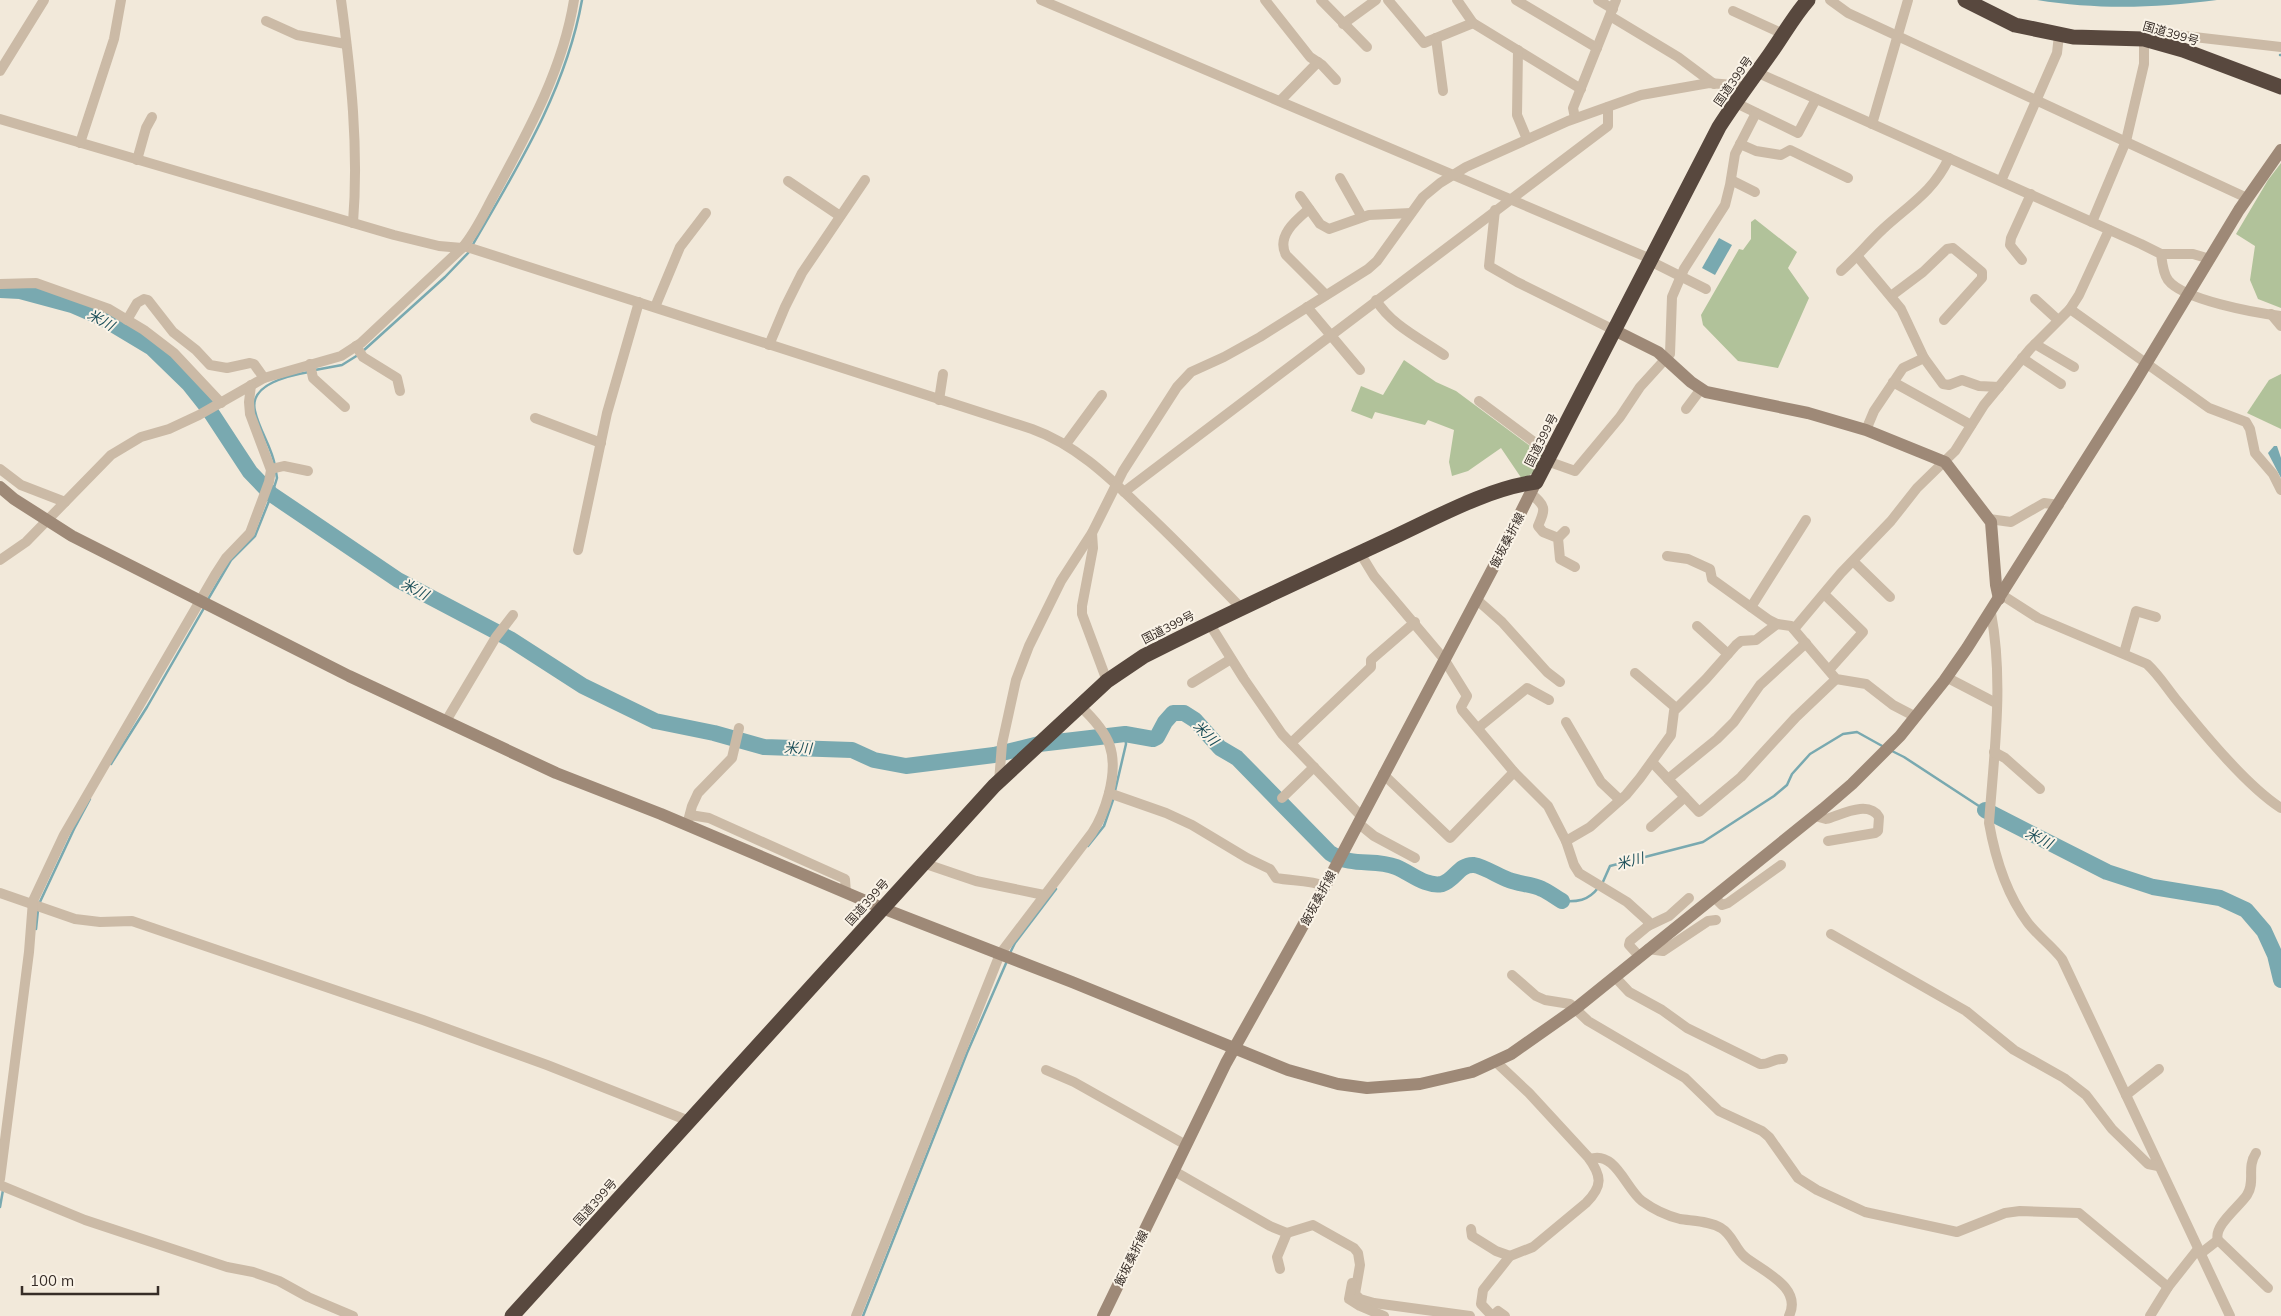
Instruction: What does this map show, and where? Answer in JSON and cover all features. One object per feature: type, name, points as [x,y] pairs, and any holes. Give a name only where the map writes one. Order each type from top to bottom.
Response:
[{"type":"highway","name":"国道399号","points":[[512,1316],[923,863],[999,782],[1107,681],[1144,656],[1209,623],[1360,553],[1482,498],[1524,483],[1533,488],[1693,174],[1734,102],[1808,0]]},
{"type":"highway","name":"国道399号","points":[[1965,0],[2015,25],[2058,35],[2150,40],[2281,87]]},
{"type":"street","points":[[0,71],[44,0]]},
{"type":"street","points":[[80,143],[114,39],[121,0]]},
{"type":"street","points":[[341,0],[355,137],[356,189],[353,223]]},
{"type":"street","points":[[0,560],[26,542],[113,454],[141,437],[169,429],[199,415],[264,378],[310,368],[359,350],[467,247],[548,85],[568,34],[574,0]]},
{"type":"street","points":[[1041,0],[1510,199],[1650,260],[1706,289]]},
{"type":"street","points":[[1265,0],[1310,57],[1318,62],[1336,80]]},
{"type":"street","points":[[1321,0],[1367,47]]},
{"type":"street","points":[[1343,24],[1376,0]]},
{"type":"street","points":[[1388,0],[1424,43],[1473,23]]},
{"type":"street","points":[[1457,0],[1473,23],[1581,89]]},
{"type":"street","points":[[1516,0],[1597,48]]},
{"type":"street","points":[[1598,0],[1613,8],[1714,84]]},
{"type":"street","points":[[1830,0],[1848,13],[2038,99],[2247,198]]},
{"type":"street","points":[[1872,124],[1908,0]]},
{"type":"street","points":[[1575,118],[1573,108],[1613,8]]},
{"type":"street","points":[[1733,11],[1783,34]]},
{"type":"street","points":[[266,22],[306,38],[346,44]]},
{"type":"street","points":[[2092,222],[2126,141],[2150,40],[2168,34],[2281,47]]},
{"type":"street","points":[[2002,181],[2057,53],[2058,35]]},
{"type":"street","points":[[1436,38],[1444,91]]},
{"type":"street","points":[[1518,50],[1517,115],[1527,139]]},
{"type":"street","points":[[1280,101],[1318,62]]},
{"type":"street","points":[[1756,72],[2031,194],[2160,254],[2193,254],[2210,259]]},
{"type":"street","points":[[999,782],[1002,744],[1016,680],[1029,646],[1061,581],[1092,533],[1116,484],[1177,387],[1191,372],[1224,357],[1368,269],[1377,261],[1423,198],[1453,175],[1527,139],[1608,106],[1641,96],[1714,84],[1746,86]]},
{"type":"street","points":[[1740,144],[1756,150],[1781,155],[1790,150],[1816,99]]},
{"type":"street","points":[[1734,102],[1798,133]]},
{"type":"street","points":[[1124,492],[1608,126],[1608,106]]},
{"type":"street","points":[[1479,401],[1549,457],[1575,472],[1620,417],[1640,387],[1667,359],[1672,344],[1670,309],[1672,297],[1681,276],[1724,205],[1731,180],[1735,154],[1756,113]]},
{"type":"street","points":[[138,160],[146,128],[152,117]]},
{"type":"street","points":[[0,118],[415,242],[467,247],[1032,429],[1066,444],[1116,484],[1174,538],[1242,609]]},
{"type":"street","points":[[1790,150],[1848,178]]},
{"type":"street","points":[[0,487],[47,521],[72,536],[349,676],[556,773],[688,820],[882,908],[1314,1079],[1367,1088],[1394,1087],[1429,1082],[1472,1072],[1496,1062],[1511,1054],[1575,1008],[1815,816],[1852,784],[1900,736],[1946,677],[2001,597],[2059,506],[2247,198],[2281,150]]},
{"type":"street","points":[[1841,271],[1882,230],[1931,188],[1949,158]]},
{"type":"street","points":[[1340,178],[1362,217]]},
{"type":"street","points":[[769,344],[784,307],[802,273],[865,180]]},
{"type":"street","points":[[1731,180],[1756,192]]},
{"type":"street","points":[[788,181],[840,216]]},
{"type":"street","points":[[2022,260],[2010,245],[2011,238],[2031,194]]},
{"type":"street","points":[[1300,196],[1320,224],[1329,229],[1362,217],[1411,213]]},
{"type":"street","points":[[1309,209],[1292,224],[1283,240],[1283,248],[1286,255],[1326,295]]},
{"type":"street","points":[[1495,210],[1489,266],[1667,359],[1701,389],[1808,413],[1866,430],[1945,462],[1990,519],[1996,585],[2001,597],[2038,618],[2147,664],[2158,674],[2199,728],[2254,786],[2281,808]]},
{"type":"street","points":[[655,307],[680,248],[706,213]]},
{"type":"street","points":[[1794,629],[1917,488],[1956,451],[1971,425],[2022,358],[2070,308],[2079,295],[2110,230]]},
{"type":"street","points":[[1891,296],[1923,272],[1947,248],[1953,248],[1982,272],[1982,278],[1944,320]]},
{"type":"street","points":[[2160,254],[2167,279],[2175,286],[2189,294],[2226,306],[2276,315],[2281,326]]},
{"type":"street","points":[[1858,256],[1901,309],[1924,358],[1943,384],[1949,386],[1962,380],[1979,386],[1999,387]]},
{"type":"street","points":[[0,284],[36,284],[102,306],[144,330],[174,353],[220,404]]},
{"type":"street","points":[[2036,298],[2058,320]]},
{"type":"street","points":[[127,320],[137,303],[144,299],[148,300],[173,332],[196,350],[210,365],[227,368],[250,363],[254,364],[264,378]]},
{"type":"street","points":[[1376,300],[1383,311],[1391,318],[1444,355]]},
{"type":"street","points":[[578,550],[607,413],[639,302]]},
{"type":"street","points":[[1307,307],[1360,370]]},
{"type":"street","points":[[2070,308],[2209,408],[2246,422],[2250,429],[2255,453],[2273,474],[2281,490]]},
{"type":"street","points":[[2035,344],[2074,368]]},
{"type":"street","points":[[359,350],[397,378],[400,390]]},
{"type":"street","points":[[1866,430],[1874,411],[1903,368],[1924,358]]},
{"type":"street","points":[[2022,358],[2061,384]]},
{"type":"street","points":[[310,368],[345,407]]},
{"type":"street","points":[[938,400],[943,374]]},
{"type":"street","points":[[1893,382],[1971,425]]},
{"type":"street","points":[[251,385],[250,414],[274,468],[250,533],[226,558],[68,827],[36,906],[2,1185],[85,1220],[227,1267],[279,1281],[308,1297],[353,1316]]},
{"type":"street","points":[[1686,409],[1701,389]]},
{"type":"street","points":[[1066,444],[1102,395]]},
{"type":"street","points":[[535,418],[601,443]]},
{"type":"street","points":[[274,468],[292,467],[308,471]]},
{"type":"street","points":[[0,469],[21,485],[65,502]]},
{"type":"street","points":[[1533,488],[1544,507],[1538,526],[1543,532],[1561,534],[1560,558],[1574,567]]},
{"type":"street","name":"飯坂桑折線","points":[[1103,1316],[1235,1047],[1339,860],[1533,488]]},
{"type":"street","points":[[1990,519],[2011,522],[2044,503],[2059,506]]},
{"type":"street","points":[[1751,607],[1806,520]]},
{"type":"street","points":[[1092,533],[1093,548],[1082,614],[1107,681]]},
{"type":"street","points":[[1360,553],[1374,576],[1415,622],[1444,659],[1466,692],[1467,696],[1461,707],[1462,710],[1514,772],[1548,806],[1566,841],[1574,865],[1579,873],[1606,889],[1644,916],[1648,921],[1648,926]]},
{"type":"street","points":[[1666,556],[1688,560],[1710,569],[1712,579],[1751,607],[1777,624],[1791,626],[1836,679],[1866,684],[1893,705],[1916,717]]},
{"type":"street","points":[[1854,562],[1890,597]]},
{"type":"street","points":[[1824,594],[1863,632],[1828,670]]},
{"type":"street","points":[[1476,599],[1502,622],[1547,672],[1560,682]]},
{"type":"street","points":[[2124,653],[2136,611],[2156,617]]},
{"type":"street","points":[[1990,613],[1996,638],[1996,703],[1989,823],[1993,844],[2004,878],[2028,923],[2062,959],[2230,1316]]},
{"type":"street","points":[[446,721],[496,637],[513,615]]},
{"type":"street","points":[[1291,743],[1371,666],[1370,660],[1415,622]]},
{"type":"street","points":[[1209,623],[1282,734],[1314,767],[1374,836],[1415,858]]},
{"type":"street","points":[[1566,841],[1590,827],[1620,800],[1652,762],[1671,735],[1672,716],[1676,708],[1728,654],[1741,641],[1756,640],[1777,624]]},
{"type":"street","points":[[1697,626],[1728,654]]},
{"type":"street","points":[[1668,779],[1717,739],[1734,722],[1760,685],[1806,643]]},
{"type":"street","points":[[1192,682],[1231,659]]},
{"type":"street","points":[[1635,674],[1676,708]]},
{"type":"street","points":[[1946,677],[1996,703]]},
{"type":"street","points":[[1652,762],[1699,812],[1741,777],[1796,717],[1836,679]]},
{"type":"street","points":[[1478,728],[1527,688],[1550,700]]},
{"type":"street","points":[[856,1316],[1007,956],[1044,895],[1099,822],[1113,794],[1114,761],[1108,741],[1102,730],[1080,706]]},
{"type":"street","points":[[1566,722],[1602,782],[1620,800]]},
{"type":"street","points":[[688,820],[698,793],[729,762],[738,736]]},
{"type":"street","points":[[1994,752],[2005,758],[2040,789]]},
{"type":"street","points":[[1282,798],[1314,767]]},
{"type":"street","points":[[1383,774],[1450,838],[1514,772]]},
{"type":"street","points":[[1113,794],[1166,812],[1192,825],[1270,869],[1276,878],[1298,882],[1313,882],[1325,886]]},
{"type":"street","points":[[1651,827],[1685,797]]},
{"type":"street","points":[[1815,816],[1826,819],[1853,809],[1874,811],[1879,817],[1876,833],[1828,841]]},
{"type":"street","points":[[923,863],[976,881],[1044,895]]},
{"type":"street","points":[[1714,897],[1722,905],[1728,903],[1781,865]]},
{"type":"street","points":[[0,893],[75,919],[100,922],[132,921],[423,1020],[555,1068],[689,1120]]},
{"type":"street","points":[[1688,898],[1668,916],[1648,926],[1630,942],[1630,945],[1644,953],[1663,951],[1708,921],[1716,920]]},
{"type":"street","points":[[1831,934],[1970,1014],[2014,1050],[2064,1078],[2086,1095],[2112,1129],[2148,1164],[2158,1166]]},
{"type":"street","points":[[1512,975],[1536,996],[1545,1000],[1566,1002],[1588,1021],[1686,1078],[1719,1111],[1762,1131],[1769,1137],[1798,1178],[1841,1201],[1865,1212],[1957,1232],[2005,1213],[2020,1211],[2079,1214],[2168,1287]]},
{"type":"street","points":[[1614,977],[1629,992],[1662,1010],[1688,1028],[1760,1064],[1766,1064],[1775,1059],[1784,1059]]},
{"type":"street","points":[[1496,1062],[1529,1093],[1590,1159],[1596,1167],[1599,1178],[1599,1185],[1594,1195],[1533,1247],[1510,1256],[1483,1290],[1481,1296],[1483,1307],[1493,1316],[1498,1311],[1505,1316]]},
{"type":"street","points":[[2126,1095],[2159,1069]]},
{"type":"street","points":[[1046,1070],[1081,1086],[1186,1145]]},
{"type":"street","points":[[2256,1154],[2250,1164],[2251,1186],[2249,1191],[2231,1215],[2220,1225],[2216,1236],[2268,1288]]},
{"type":"street","points":[[1590,1159],[1600,1157],[1610,1162],[1633,1192],[1649,1206],[1672,1217],[1720,1227],[1730,1234],[1744,1256],[1768,1271],[1785,1288],[1791,1304],[1788,1316]]},
{"type":"street","points":[[1174,1171],[1270,1226],[1287,1233],[1313,1225],[1354,1248],[1360,1259],[1356,1297],[1366,1301],[1470,1316]]},
{"type":"street","points":[[1472,1229],[1472,1236],[1510,1256]]},
{"type":"street","points":[[1280,1269],[1277,1257],[1287,1233]]},
{"type":"street","points":[[2150,1316],[2168,1287],[2199,1252],[2218,1240]]},
{"type":"street","points":[[1358,1276],[1352,1282],[1349,1299],[1384,1316]]},
{"type":"green space","points":[[2281,163],[2281,308],[2258,299],[2250,280],[2255,246],[2236,234],[2268,180]]},
{"type":"green space","points":[[1755,219],[1797,252],[1788,268],[1809,298],[1778,368],[1738,361],[1703,325],[1701,315],[1739,249],[1743,250],[1751,239],[1751,222]]},
{"type":"green space","points":[[1404,360],[1436,382],[1456,391],[1541,454],[1544,458],[1535,472],[1522,479],[1501,448],[1468,471],[1452,476],[1449,462],[1454,430],[1428,420],[1425,425],[1375,412],[1372,419],[1351,411],[1361,386],[1383,395]]},
{"type":"green space","points":[[2281,374],[2281,429],[2247,413],[2269,380]]},
{"type":"water","points":[[2037,0],[2217,0],[2171,5],[2105,7]]},
{"type":"water","points":[[1719,238],[1732,245],[1715,275],[1702,268]]},
{"type":"water","points":[[2274,446],[2277,446],[2281,458],[2281,478],[2268,453]]},
{"type":"waterway","points":[[472,246],[522,158],[552,97],[575,33],[582,0]]},
{"type":"waterway","points":[[363,351],[445,277],[470,251]]},
{"type":"waterway","name":"米川","points":[[0,290],[20,291],[72,305],[102,318],[152,348],[189,384],[208,408],[250,472],[271,494],[398,580],[510,639],[583,686],[655,721],[714,733],[764,747],[852,750],[874,760],[906,766],[994,755],[1039,744],[1125,734],[1153,739],[1157,737],[1165,722],[1173,713],[1184,713],[1195,720],[1220,748],[1237,758],[1330,853],[1339,858],[1355,862],[1388,864],[1424,882],[1436,884],[1442,884],[1464,867],[1474,865],[1509,880],[1538,887],[1562,901]]},
{"type":"waterway","points":[[315,370],[342,365],[358,355]]},
{"type":"waterway","points":[[275,466],[257,418],[255,402],[258,394],[273,382],[309,372]]},
{"type":"waterway","points":[[207,601],[231,560],[255,536],[273,491],[277,478],[276,472]]},
{"type":"waterway","points":[[111,764],[147,707],[204,608]]},
{"type":"waterway","name":"米川","points":[[1602,884],[1610,866],[1703,842],[1774,796],[1787,785],[1792,774],[1810,754],[1843,734],[1857,732],[1884,747]]},
{"type":"waterway","points":[[1115,791],[1126,744],[1125,734]]},
{"type":"waterway","name":"米川","points":[[1892,751],[1985,810]]},
{"type":"waterway","points":[[1088,846],[1104,826],[1114,797]]},
{"type":"waterway","points":[[39,904],[90,799]]},
{"type":"waterway","name":"米川","points":[[1985,810],[2107,872],[2153,887],[2220,898],[2246,910],[2264,931],[2275,955],[2281,980]]},
{"type":"waterway","name":"米川","points":[[1562,901],[1582,900],[1590,896],[1598,888]]},
{"type":"waterway","points":[[1010,953],[1015,943],[1056,889]]},
{"type":"waterway","points":[[36,929],[38,910]]},
{"type":"waterway","points":[[863,1316],[967,1053],[1007,961]]},
{"type":"waterway","points":[[0,1207],[3,1190]]}]
